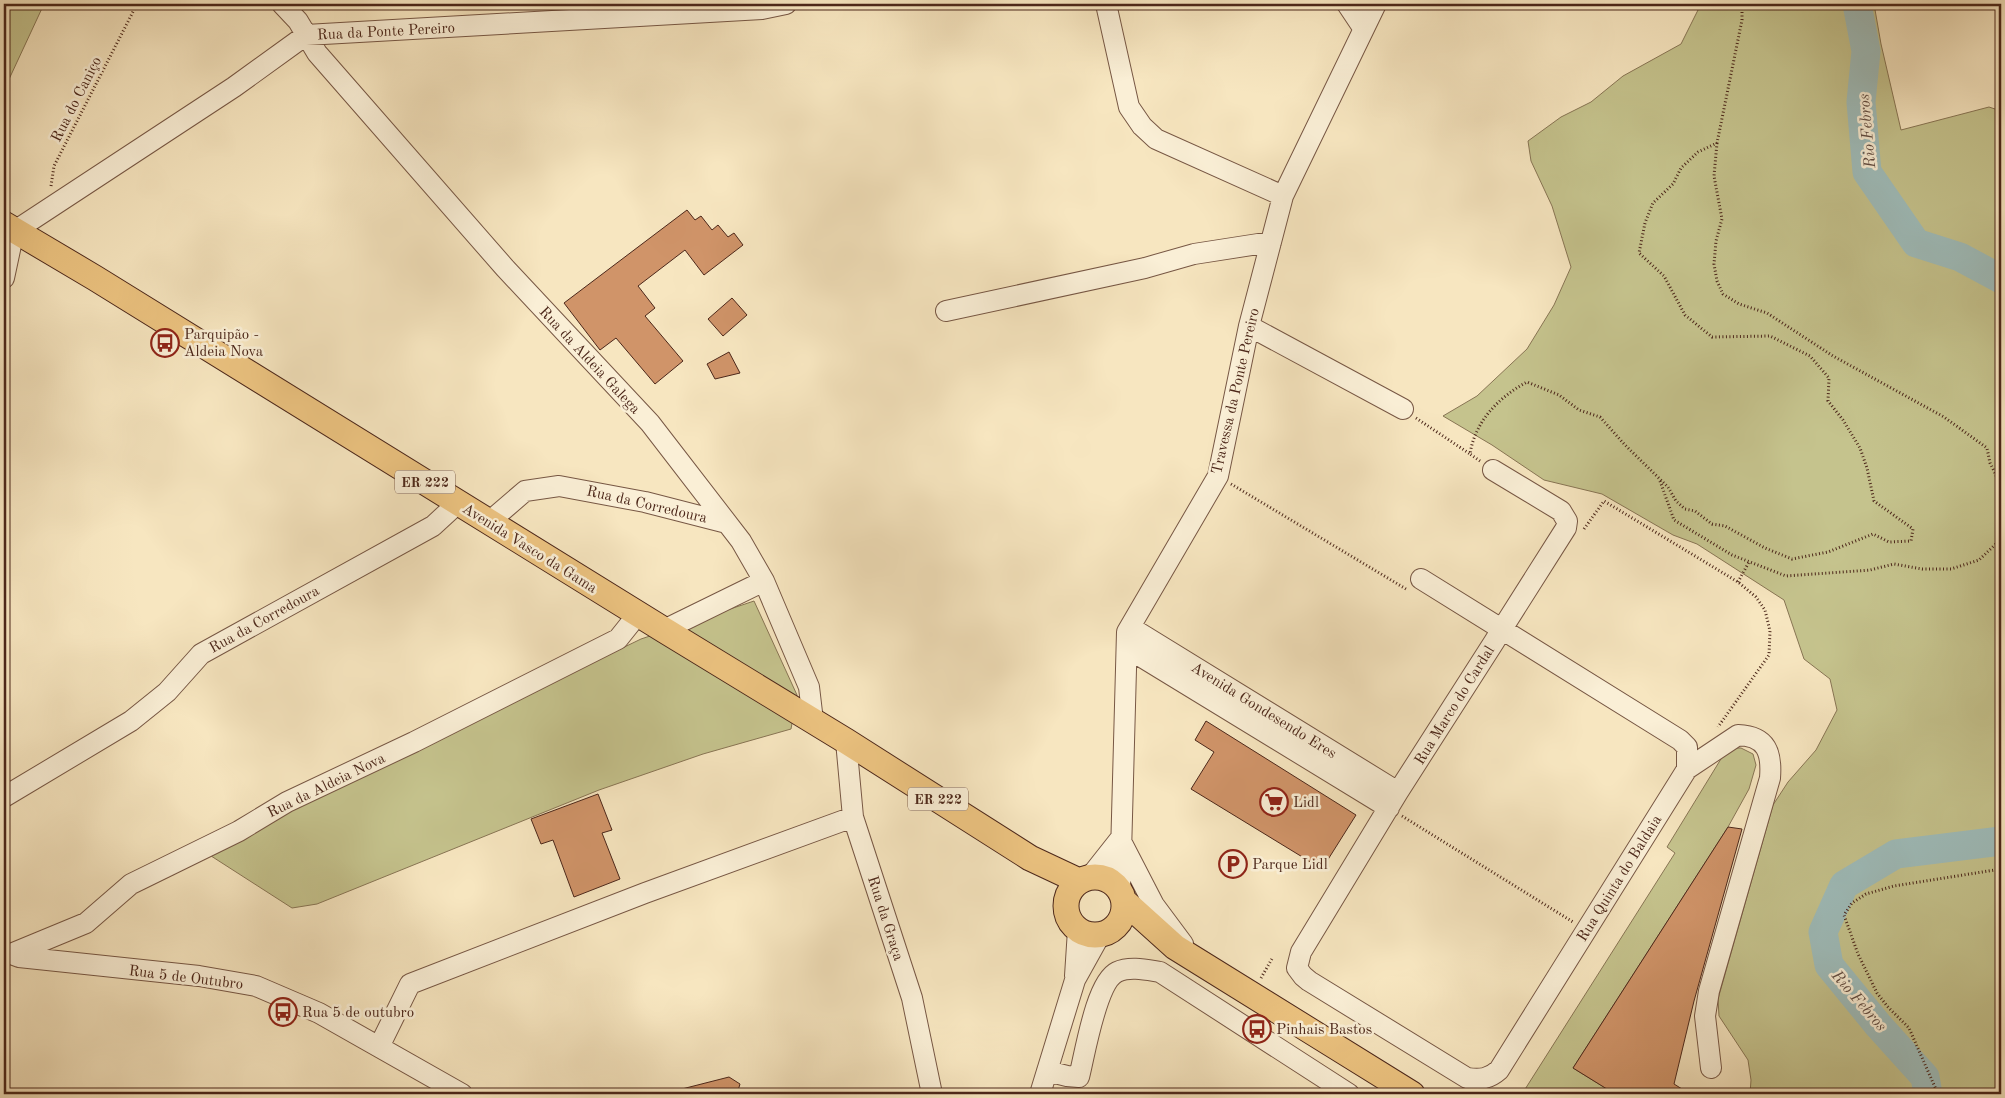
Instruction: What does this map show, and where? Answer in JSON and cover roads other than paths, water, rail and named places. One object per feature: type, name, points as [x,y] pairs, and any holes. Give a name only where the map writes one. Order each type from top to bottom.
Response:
[{"type":"main road","name":"Avenida Vasco da Gama","points":[[7,231],[95,278],[846,741],[1030,858],[1078,885],[1066,911],[1070,921],[1096,932]]},
{"type":"main road","points":[[1078,885],[1102,877],[1112,882],[1122,895],[1185,953],[1412,1094]]},
{"type":"main road","points":[[1096,932],[1119,923],[1124,912],[1122,895]]},
{"type":"main road","points":[[1096,932],[1138,935],[1185,953]]},
{"type":"street","name":"Rua da Aldeia Galega","points":[[282,4],[298,21],[317,52],[505,268],[650,423],[727,522],[741,541],[764,581],[809,687],[813,721]]},
{"type":"street","name":"Rua da Ponte Pereiro","points":[[7,231],[48,209],[234,87],[306,35],[762,10],[786,4]]},
{"type":"street","points":[[1106,4],[1129,107],[1142,126],[1156,139],[1283,196]]},
{"type":"street","points":[[1347,4],[1363,28]]},
{"type":"street","name":"Travessa da Ponte Pereiro","points":[[1122,895],[1120,839],[1127,632],[1218,476],[1249,326],[1283,196],[1376,4]]},
{"type":"street","points":[[4,278],[7,231]]},
{"type":"street","points":[[946,310],[1145,268],[1194,254],[1271,242]]},
{"type":"street","points":[[1249,326],[1403,409]]},
{"type":"street","name":"Rua Marco do Cardal","points":[[1297,968],[1301,952],[1394,800],[1566,528],[1567,520],[1561,511],[1493,470]]},
{"type":"street","name":"Rua da Corredoura","points":[[489,522],[526,492],[559,486],[645,502],[727,522]]},
{"type":"street","name":"Rua da Corredoura","points":[[4,797],[131,721],[167,692],[201,654],[433,526],[458,503]]},
{"type":"street","points":[[664,630],[764,581]]},
{"type":"street","points":[[1415,585],[1502,630],[1680,740],[1687,747],[1687,769]]},
{"type":"street","name":"Rua da Aldeia Nova","points":[[8,952],[86,922],[131,884],[239,831],[287,802],[414,742],[618,639],[638,614]]},
{"type":"street","name":"Avenida Gondesendo Eres","points":[[1130,627],[1394,800]]},
{"type":"street","name":"Avenida Gondesendo Eres","points":[[1127,648],[1394,800]]},
{"type":"street","points":[[1687,769],[1738,735],[1747,735],[1757,739],[1766,746],[1771,762],[1770,778],[1709,991],[1705,1016],[1711,1068]]},
{"type":"street","name":"Rua da Graça","points":[[846,741],[853,817],[912,998],[932,1094]]},
{"type":"street","name":"Rua Quinta do Baldaia","points":[[1297,968],[1302,976],[1467,1078],[1479,1080],[1491,1077],[1499,1070],[1687,769]]},
{"type":"street","points":[[379,1047],[410,984],[645,893],[853,817]]},
{"type":"street","points":[[1078,885],[1120,839],[1154,905],[1185,953]]},
{"type":"street","points":[[1040,1094],[1075,980],[1096,932]]},
{"type":"street","name":"Rua 5 de Outubro","points":[[8,952],[20,957],[199,976],[256,986],[319,1013],[462,1094]]},
{"type":"street","points":[[1047,1071],[1079,1077],[1099,997],[1106,983],[1117,972],[1137,969],[1160,972],[1349,1094]]},
{"type":"waterway","name":"Rio Febros","points":[[1857,4],[1866,51],[1861,102],[1867,172],[1916,243],[1960,257],[2001,279]]},
{"type":"waterway","name":"Rio Febros","points":[[1928,1094],[1925,1077],[1878,1025],[1829,965],[1823,932],[1844,885],[1896,854],[2001,841]]},
{"type":"place","name":"Parquipão - Aldeia Nova","points":[[165,343]]},
{"type":"place","name":"Lidl","points":[[1274,802]]},
{"type":"place","name":"Parque Lidl","points":[[1233,864]]},
{"type":"place","name":"Rua 5 de outubro","points":[[283,1012]]},
{"type":"place","name":"Pinhais Bastos","points":[[1257,1029]]}]
